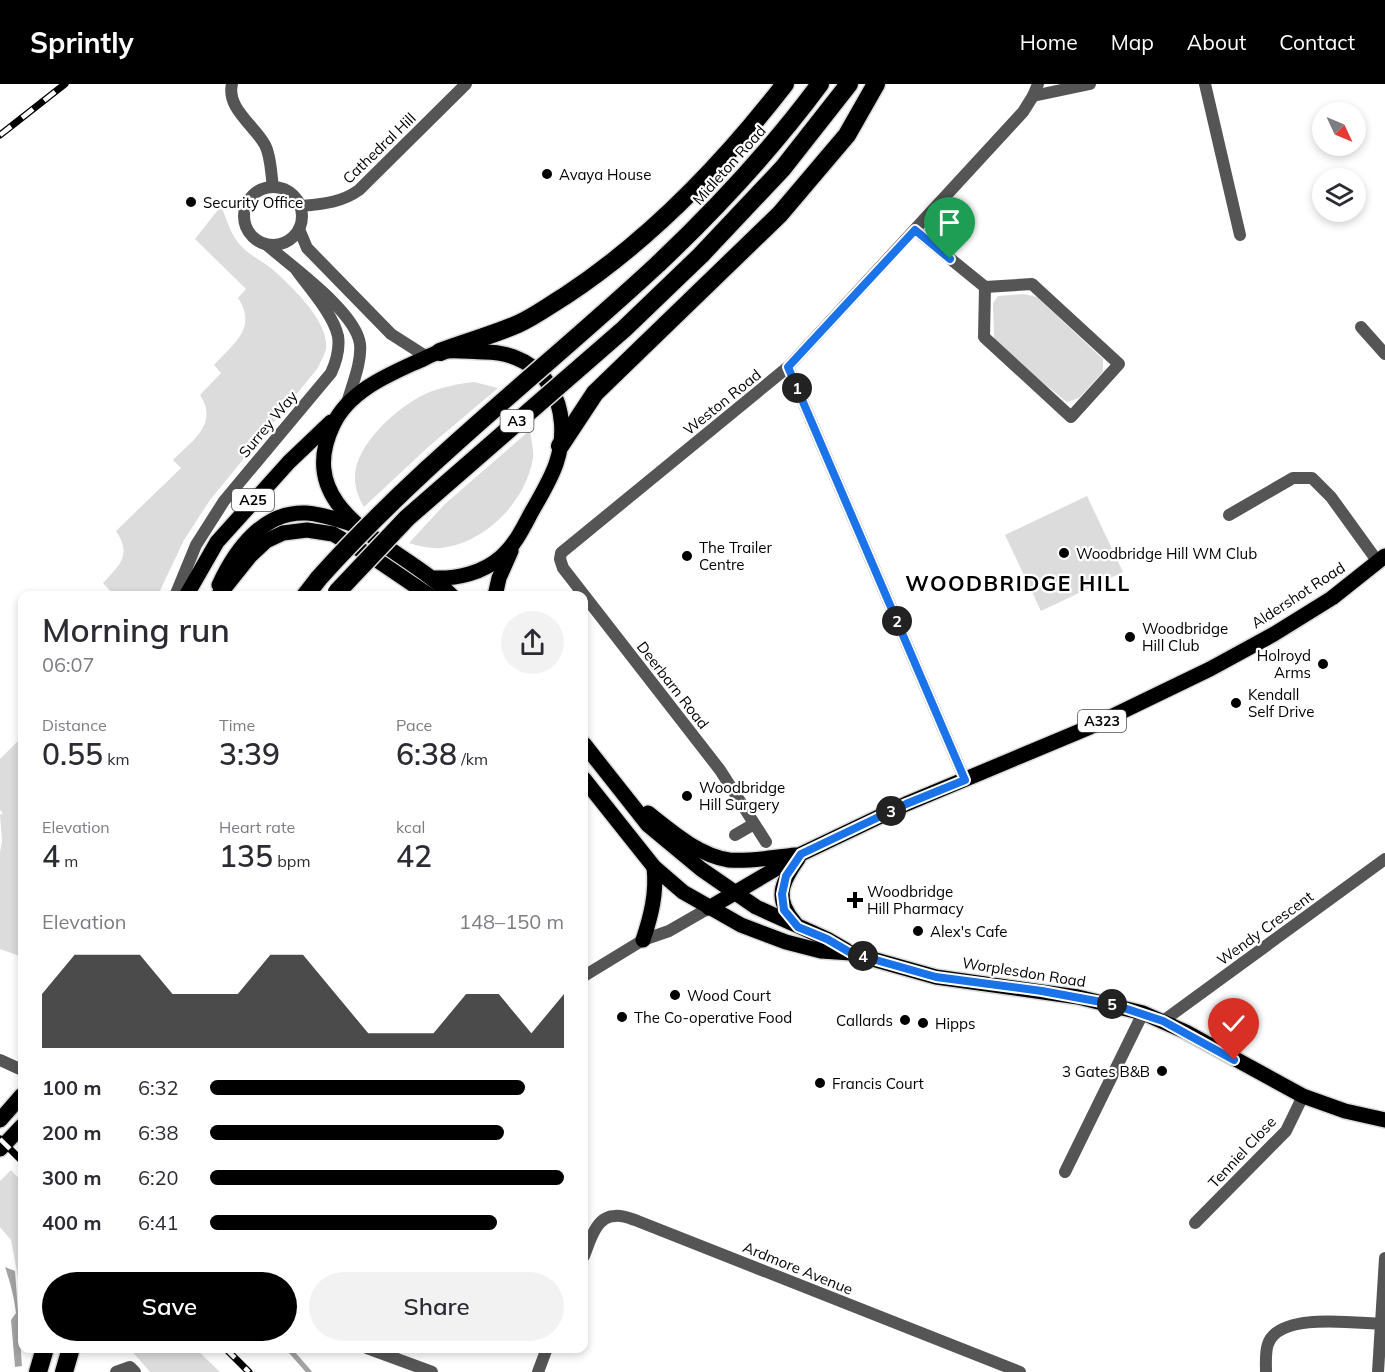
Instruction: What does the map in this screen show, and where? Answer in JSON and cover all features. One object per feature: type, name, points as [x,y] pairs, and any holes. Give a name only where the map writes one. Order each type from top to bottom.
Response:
[{"type":"highway","points":[[434,355],[518,324],[587,281],[671,211],[746,132],[785,84]]},
{"type":"highway","name":"Midleton Road","points":[[309,591],[358,534],[399,493],[658,264],[709,215],[745,176],[820,84]]},
{"type":"highway","name":"A3","points":[[339,591],[407,518],[624,329],[701,255],[783,168],[849,84]]},
{"type":"highway","points":[[560,446],[595,393],[780,214],[847,135],[876,84]]},
{"type":"highway","points":[[38,1372],[44,1353]]},
{"type":"highway","points":[[64,1370],[69,1353]]},
{"type":"main road","points":[[447,591],[433,578],[356,525],[337,504],[331,494],[324,466],[327,441],[337,416],[347,403],[390,374],[434,355],[499,353],[524,360],[536,369],[546,380],[557,400],[561,418],[560,446],[556,465],[514,543],[499,578],[496,591]]},
{"type":"main road","name":"A25","points":[[189,591],[217,542],[289,462],[337,416]]},
{"type":"main road","name":"A25","points":[[218,591],[226,569],[239,551],[260,528],[277,518],[304,513],[356,525]]},
{"type":"main road","points":[[220,591],[266,541],[283,533],[307,530],[333,534],[422,591]]},
{"type":"main road","points":[[433,578],[459,576],[482,569],[502,557],[514,543]]},
{"type":"main road","name":"Aldershot Road","points":[[801,854],[906,804],[1090,727],[1209,669],[1274,634],[1332,598],[1382,559]]},
{"type":"main road","name":"Worplesdon Road","points":[[588,749],[625,798],[665,841],[734,893],[851,953]]},
{"type":"main road","name":"Worplesdon Road","points":[[588,784],[654,867],[683,892],[741,925],[786,942],[821,951],[851,953],[936,977],[1078,997],[1143,1013],[1163,1021],[1303,1096],[1345,1111],[1385,1120]]},
{"type":"main road","points":[[625,798],[683,840],[716,857],[743,860],[801,854]]},
{"type":"main road","points":[[709,908],[801,854]]},
{"type":"main road","points":[[798,927],[784,910],[782,894],[786,876],[801,854]]},
{"type":"main road","points":[[643,940],[654,900],[656,880],[654,867]]},
{"type":"main road","points":[[2,1118],[18,1100]]},
{"type":"main road","points":[[0,1149],[18,1130]]},
{"type":"street","points":[[232,84],[234,103],[266,146],[273,187]]},
{"type":"street","name":"Cathedral Hill","points":[[300,206],[334,202],[353,195],[466,84]]},
{"type":"street","name":"Weston Road","points":[[563,568],[561,553],[788,367],[1023,112],[1038,84]]},
{"type":"street","points":[[1033,96],[1090,84]]},
{"type":"street","points":[[1205,84],[1240,235]]},
{"type":"street","points":[[273,187],[290,192],[300,206],[299,229],[295,235],[282,244],[267,244],[258,241],[245,227],[244,208],[248,199],[255,192],[273,187]]},
{"type":"street","points":[[299,229],[307,248],[391,334],[434,355]]},
{"type":"street","points":[[915,230],[985,287],[1032,284],[1119,364],[1071,417],[984,337],[985,287]]},
{"type":"street","name":"Surrey Way","points":[[267,244],[335,303],[356,330],[360,345],[359,355],[347,403]]},
{"type":"street","name":"Surrey Way","points":[[177,591],[196,545],[224,501],[331,373],[337,359],[338,336],[327,312],[297,271]]},
{"type":"street","points":[[1361,327],[1385,354]]},
{"type":"street","points":[[788,367],[965,780]]},
{"type":"street","points":[[1229,514],[1293,478],[1312,478],[1331,497],[1382,559]]},
{"type":"street","name":"Deerbarn Road","points":[[563,568],[581,591]]},
{"type":"street","name":"Deerbarn Road","points":[[588,600],[720,770],[766,842]]},
{"type":"street","points":[[735,836],[754,824]]},
{"type":"street","name":"Wendy Crescent","points":[[1163,1021],[1385,859]]},
{"type":"street","points":[[588,974],[643,940],[669,931],[709,908]]},
{"type":"street","points":[[1065,1172],[1143,1013]]},
{"type":"street","points":[[0,1060],[18,1068]]},
{"type":"street","name":"Tenniel Close","points":[[1195,1223],[1286,1131],[1303,1096]]},
{"type":"street","name":"Ardmore Avenue","points":[[588,1246],[595,1230],[608,1217],[616,1215],[635,1220],[1020,1372]]},
{"type":"street","points":[[1378,1372],[1385,1258]]},
{"type":"street","points":[[1266,1372],[1268,1343],[1284,1326],[1303,1322],[1381,1324]]},
{"type":"street","points":[[381,1353],[432,1372]]},
{"type":"street","points":[[538,1372],[545,1353]]},
{"type":"street","points":[[116,1372],[130,1367],[135,1372]]},
{"type":"shaded area","points":[[221,206],[238,243],[280,276],[307,305],[322,327],[326,348],[317,369],[210,500],[184,540],[160,591],[110,591],[103,583],[119,565],[123,553],[121,539],[116,531],[181,468],[173,460],[195,439],[205,423],[205,405],[200,395],[221,373],[214,365],[241,335],[244,327],[245,318],[238,298],[246,289],[195,239]]},
{"type":"shaded area","points":[[1024,294],[1037,297],[1103,359],[1103,372],[1079,398],[1067,402],[997,346],[994,337],[993,303],[998,296]]},
{"type":"shaded area","points":[[474,382],[498,388],[427,448],[364,507],[356,485],[357,464],[362,452],[380,428],[391,417],[425,394],[449,386]]},
{"type":"shaded area","points":[[530,430],[533,458],[529,474],[513,504],[501,517],[488,529],[458,544],[437,548],[409,543],[445,504]]},
{"type":"shaded area","name":"Woodbridge Hill WM Club","points":[[1087,496],[1123,572],[1041,611],[1005,535]]},
{"type":"shaded area","points":[[18,741],[18,956],[0,949],[2,841],[0,815],[3,813],[0,810],[0,759]]},
{"type":"shaded area","points":[[11,1170],[18,1178],[18,1277],[11,1240],[0,1227],[0,1181]]},
{"type":"shaded area","points":[[5,1267],[15,1271],[18,1353],[21,1353],[22,1366],[15,1367],[11,1320],[16,1313]]},
{"type":"shaded area","points":[[133,1353],[200,1353],[220,1372],[150,1372]]},
{"type":"waterway","points":[[292,1353],[309,1372]]},
{"type":"railway","points":[[0,135],[65,84]]},
{"type":"railway","points":[[0,1139],[18,1157]]},
{"type":"railway","points":[[230,1353],[249,1372]]},
{"type":"place","name":"Avaya House","points":[[547,174]]},
{"type":"place","name":"Security Office","points":[[191,202]]},
{"type":"place","name":"Woodbridge Hill WM Club","points":[[1064,553]]},
{"type":"place","name":"The Trailer Centre","points":[[687,556]]},
{"type":"place","name":"Woodbridge Hill Club","points":[[1130,637]]},
{"type":"place","name":"Holroyd Arms","points":[[1323,664]]},
{"type":"place","name":"Kendall Self Drive","points":[[1236,703]]},
{"type":"place","name":"Woodbridge Hill Surgery","points":[[687,796]]},
{"type":"place","name":"Woodbridge Hill Pharmacy","points":[[855,900]]},
{"type":"place","name":"Alex's Cafe","points":[[918,931]]},
{"type":"place","name":"Wood Court","points":[[675,995]]},
{"type":"place","name":"The Co-operative Food","points":[[622,1017]]},
{"type":"place","name":"Callards","points":[[905,1020]]},
{"type":"place","name":"Hipps","points":[[923,1023]]},
{"type":"place","name":"3 Gates B&B","points":[[1162,1071]]},
{"type":"place","name":"Francis Court","points":[[820,1083]]},
{"type":"district","name":"WOODBRIDGE HILL","points":[[1018,583]]},
{"type":"route","points":[[950,259],[915,230],[788,367],[965,780],[906,804],[801,854],[786,876],[782,894],[784,910],[798,927],[827,939],[851,953],[936,977],[1042,991],[1112,1004],[1163,1021],[1234,1060]]}]
